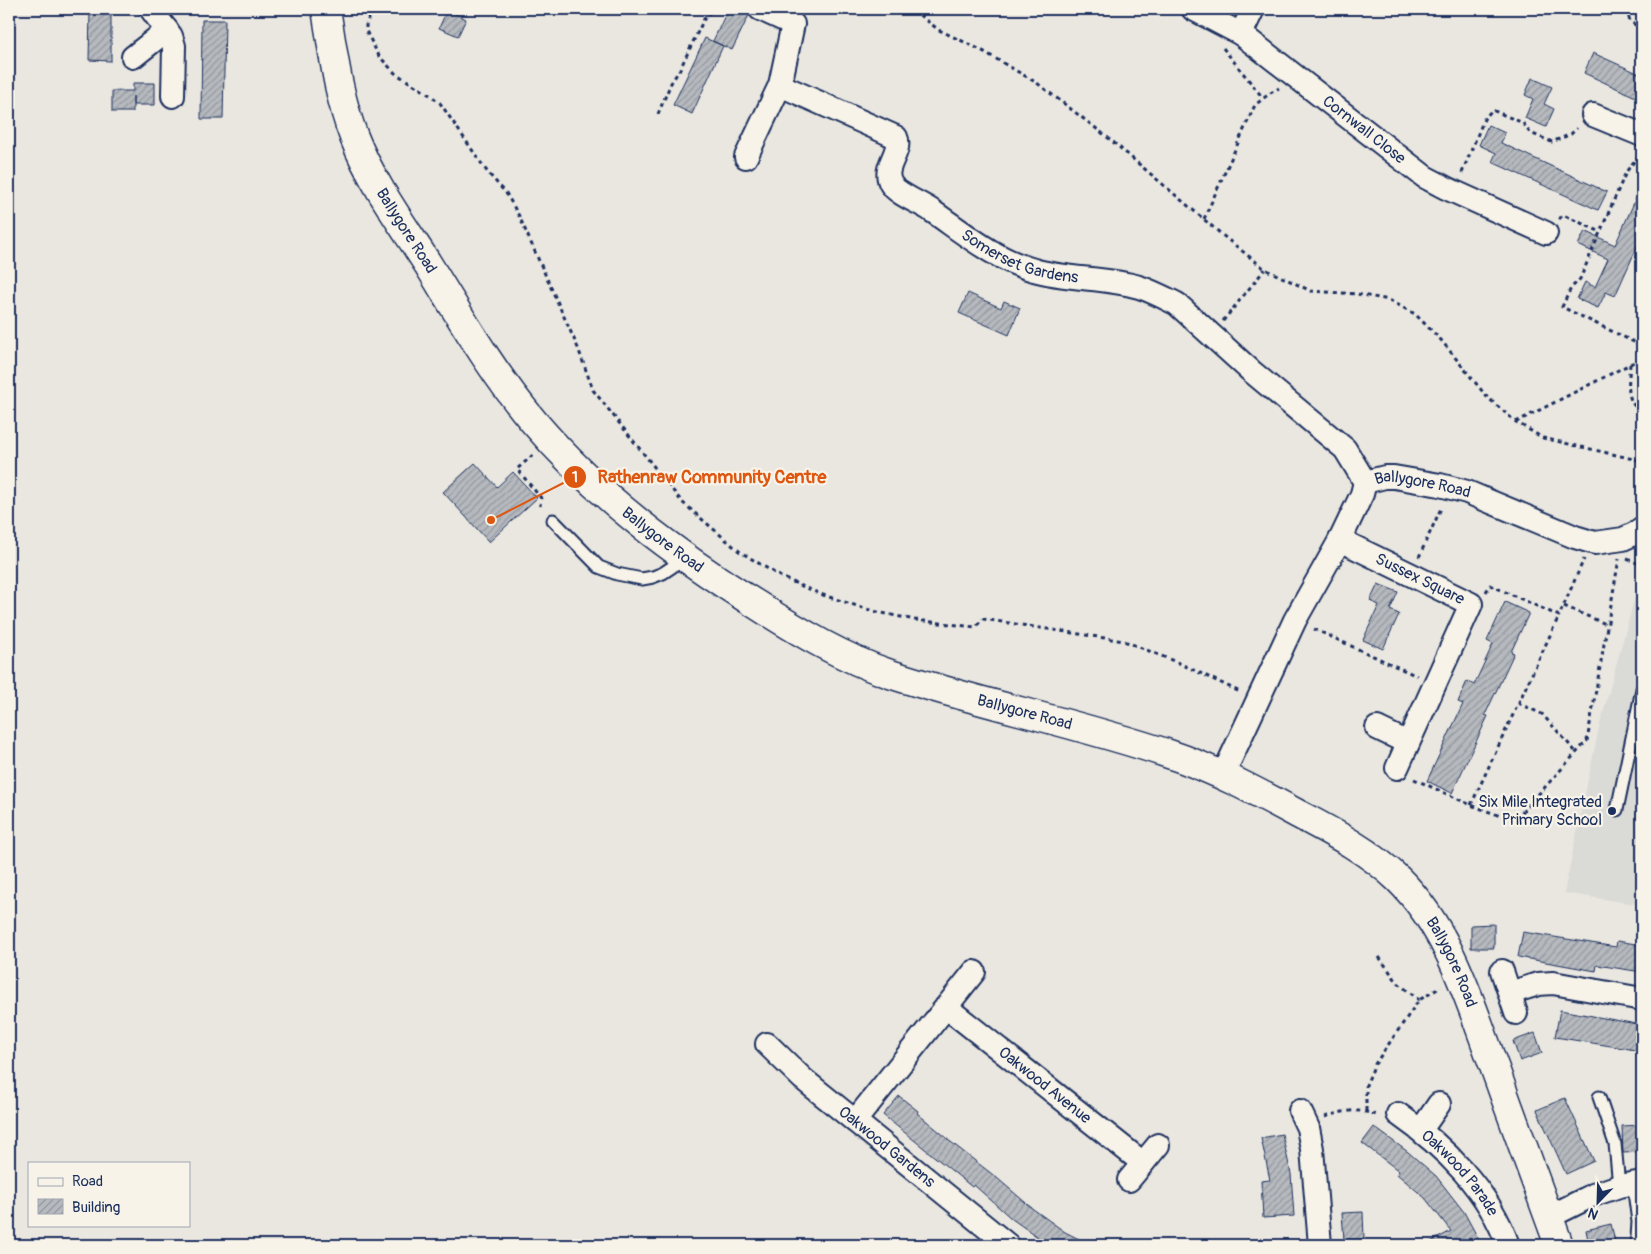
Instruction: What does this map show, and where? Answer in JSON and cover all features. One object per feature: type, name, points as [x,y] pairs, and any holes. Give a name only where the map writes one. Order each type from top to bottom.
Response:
[{"type":"street","points":[[150,9],[168,30],[174,46],[173,96]]},
{"type":"street","name":"Ballygore Road","points":[[326,9],[342,97],[354,137],[372,173],[489,360],[530,418],[570,461],[626,512],[681,556],[802,633],[841,653],[885,672],[1147,747],[1223,775],[1362,850],[1385,867],[1410,892],[1430,918],[1460,976],[1559,1245]]},
{"type":"street","points":[[746,157],[780,86],[793,24],[760,9]]},
{"type":"street","name":"Cornwall Close","points":[[1193,9],[1242,34],[1417,172],[1434,183],[1546,233]]},
{"type":"street","points":[[1242,34],[1253,9]]},
{"type":"street","points":[[133,57],[168,30]]},
{"type":"street","name":"Somerset Gardens","points":[[780,86],[896,137],[898,144],[888,172],[889,179],[894,187],[997,255],[1032,270],[1059,276],[1100,280],[1138,287],[1177,304],[1251,371],[1345,449],[1365,482]]},
{"type":"street","points":[[1593,115],[1642,135]]},
{"type":"street","name":"Ballygore Road","points":[[1223,775],[1295,620],[1340,540],[1362,494],[1365,482],[1385,477],[1394,477],[1467,492],[1587,541],[1604,543],[1623,539],[1642,528]]},
{"type":"street","name":"Sussex Square","points":[[1340,540],[1480,594],[1397,768]]},
{"type":"street","points":[[1377,728],[1408,743]]},
{"type":"street","points":[[1502,971],[1513,1003],[1538,984],[1553,983],[1642,999]]},
{"type":"street","points":[[856,1121],[974,972]]},
{"type":"street","name":"Oakwood Avenue","points":[[946,1007],[1143,1163]]},
{"type":"street","name":"Oakwood Gardens","points":[[766,1044],[803,1079],[1008,1245]]},
{"type":"street","points":[[1421,1130],[1439,1104]]},
{"type":"street","name":"Oakwood Parade","points":[[1398,1114],[1421,1130],[1441,1148],[1475,1186],[1502,1228],[1508,1245]]},
{"type":"street","points":[[1304,1120],[1312,1149],[1320,1245]]},
{"type":"street","points":[[1129,1180],[1158,1145]]},
{"type":"street","points":[[1549,1217],[1594,1195],[1632,1184]]},
{"type":"lane","points":[[553,520],[599,567],[617,574],[642,579],[653,577],[663,574],[681,556]]},
{"type":"lane","points":[[1617,810],[1642,689]]},
{"type":"lane","points":[[1599,1098],[1615,1144],[1632,1184],[1638,1222],[1637,1238]]},
{"type":"path","points":[[372,9],[366,24],[366,31],[379,56],[395,73],[440,103],[488,173],[506,192],[520,216],[578,348],[592,390],[682,502],[739,551],[781,577],[823,595],[873,611],[915,620],[975,627],[983,619],[1124,640],[1259,700]]},
{"type":"path","points":[[658,114],[671,83],[680,69],[704,19],[713,9]]},
{"type":"path","points":[[915,9],[918,14],[939,30],[981,50],[1037,82],[1106,136],[1265,268],[1311,291],[1357,294],[1389,300],[1415,314],[1441,340],[1487,397],[1516,422],[1543,438],[1642,461]]},
{"type":"path","points":[[1626,9],[1630,21],[1642,30]]},
{"type":"path","points":[[1219,22],[1220,37],[1224,50],[1263,98]]},
{"type":"path","points":[[1204,219],[1256,105],[1263,98],[1289,83],[1295,76]]},
{"type":"path","points":[[1454,192],[1484,119],[1492,110],[1523,123],[1530,133],[1552,142],[1570,134],[1593,115]]},
{"type":"path","points":[[1642,151],[1626,172],[1580,279],[1571,288],[1562,307],[1642,346]]},
{"type":"path","points":[[1546,233],[1563,215],[1600,232]]},
{"type":"path","points":[[1212,335],[1265,268]]},
{"type":"path","points":[[1516,422],[1642,358]]},
{"type":"path","points":[[1630,363],[1629,385],[1631,401],[1642,412]]},
{"type":"path","points":[[540,506],[541,498],[517,469],[550,440]]},
{"type":"path","points":[[1427,562],[1418,558],[1450,488]]},
{"type":"path","points":[[1471,805],[1564,606],[1584,560],[1587,541]]},
{"type":"path","points":[[1397,768],[1405,774],[1471,805],[1514,821],[1587,741],[1620,556],[1642,565]]},
{"type":"path","points":[[1480,594],[1490,586],[1559,616]]},
{"type":"path","points":[[1564,606],[1608,626]]},
{"type":"path","points":[[1295,620],[1435,685]]},
{"type":"path","points":[[1518,703],[1542,714],[1576,752]]},
{"type":"path","points":[[1379,957],[1398,983],[1419,1000]]},
{"type":"path","points":[[1366,1111],[1366,1085],[1374,1064],[1419,1000],[1460,976]]},
{"type":"path","points":[[1304,1120],[1320,1118],[1347,1110],[1366,1111],[1385,1118],[1398,1114]]},
{"type":"shaded area","name":"Six Mile Integrated Primary School","points":[[1636,593],[1642,594],[1642,905],[1564,893],[1599,728]]},
{"type":"building","points":[[90,9],[111,9],[111,61],[89,60]]},
{"type":"building","points":[[728,9],[747,9],[749,15],[732,50],[713,41]]},
{"type":"building","points":[[447,10],[466,19],[458,36],[439,28]]},
{"type":"building","points":[[202,20],[225,20],[223,119],[201,119]]},
{"type":"building","points":[[705,38],[723,46],[692,114],[673,105]]},
{"type":"building","points":[[1593,53],[1642,75],[1642,100],[1584,73]]},
{"type":"building","points":[[1532,78],[1552,87],[1544,104],[1554,109],[1546,127],[1525,118],[1533,99],[1525,95]]},
{"type":"building","points":[[133,83],[155,83],[155,105],[133,105],[133,112],[112,112],[112,91],[133,91]]},
{"type":"building","points":[[1488,125],[1505,133],[1501,143],[1607,192],[1598,210],[1492,162],[1496,153],[1479,145]]},
{"type":"building","points":[[1642,185],[1642,236],[1615,296],[1606,292],[1598,308],[1577,299],[1585,282],[1595,287],[1608,259],[1578,245],[1585,231],[1615,245]]},
{"type":"building","points":[[968,293],[1001,308],[1004,301],[1020,308],[1009,335],[959,313]]},
{"type":"building","points":[[475,463],[497,487],[513,472],[537,498],[489,542],[443,492]]},
{"type":"building","points":[[1378,584],[1398,592],[1390,610],[1399,614],[1383,649],[1363,640],[1379,605],[1370,601]]},
{"type":"building","points":[[1505,602],[1529,613],[1511,652],[1514,653],[1485,715],[1488,716],[1452,793],[1427,781],[1463,704],[1458,702],[1467,681],[1474,685],[1493,644],[1487,641]]},
{"type":"building","points":[[1494,924],[1494,948],[1471,948],[1471,925]]},
{"type":"building","points":[[1523,932],[1616,947],[1617,941],[1642,945],[1642,972],[1597,965],[1596,971],[1518,957]]},
{"type":"building","points":[[1560,1010],[1642,1025],[1642,1051],[1555,1037]]},
{"type":"building","points":[[1535,1033],[1542,1053],[1520,1061],[1513,1041]]},
{"type":"building","points":[[899,1096],[918,1111],[917,1113],[947,1139],[1033,1209],[1065,1232],[1091,1245],[1049,1245],[1012,1219],[974,1185],[972,1187],[883,1115]]},
{"type":"building","points":[[1565,1098],[1594,1161],[1566,1174],[1537,1110]]},
{"type":"building","points":[[1642,1125],[1642,1152],[1623,1153],[1622,1126]]},
{"type":"building","points":[[1374,1127],[1436,1176],[1464,1212],[1479,1240],[1469,1245],[1425,1245],[1451,1231],[1425,1198],[1397,1174],[1399,1171],[1362,1143]]},
{"type":"building","points":[[1282,1134],[1291,1174],[1294,1216],[1263,1218],[1261,1181],[1270,1180],[1261,1138]]},
{"type":"building","points":[[1363,1212],[1364,1239],[1344,1240],[1342,1213]]},
{"type":"building","points":[[1611,1224],[1616,1245],[1589,1245],[1586,1230]]},
{"type":"place","name":"Rathenraw Community Centre","points":[[491,520]]},
{"type":"place","name":"Six Mile Integrated Primary School","points":[[1612,811]]}]
